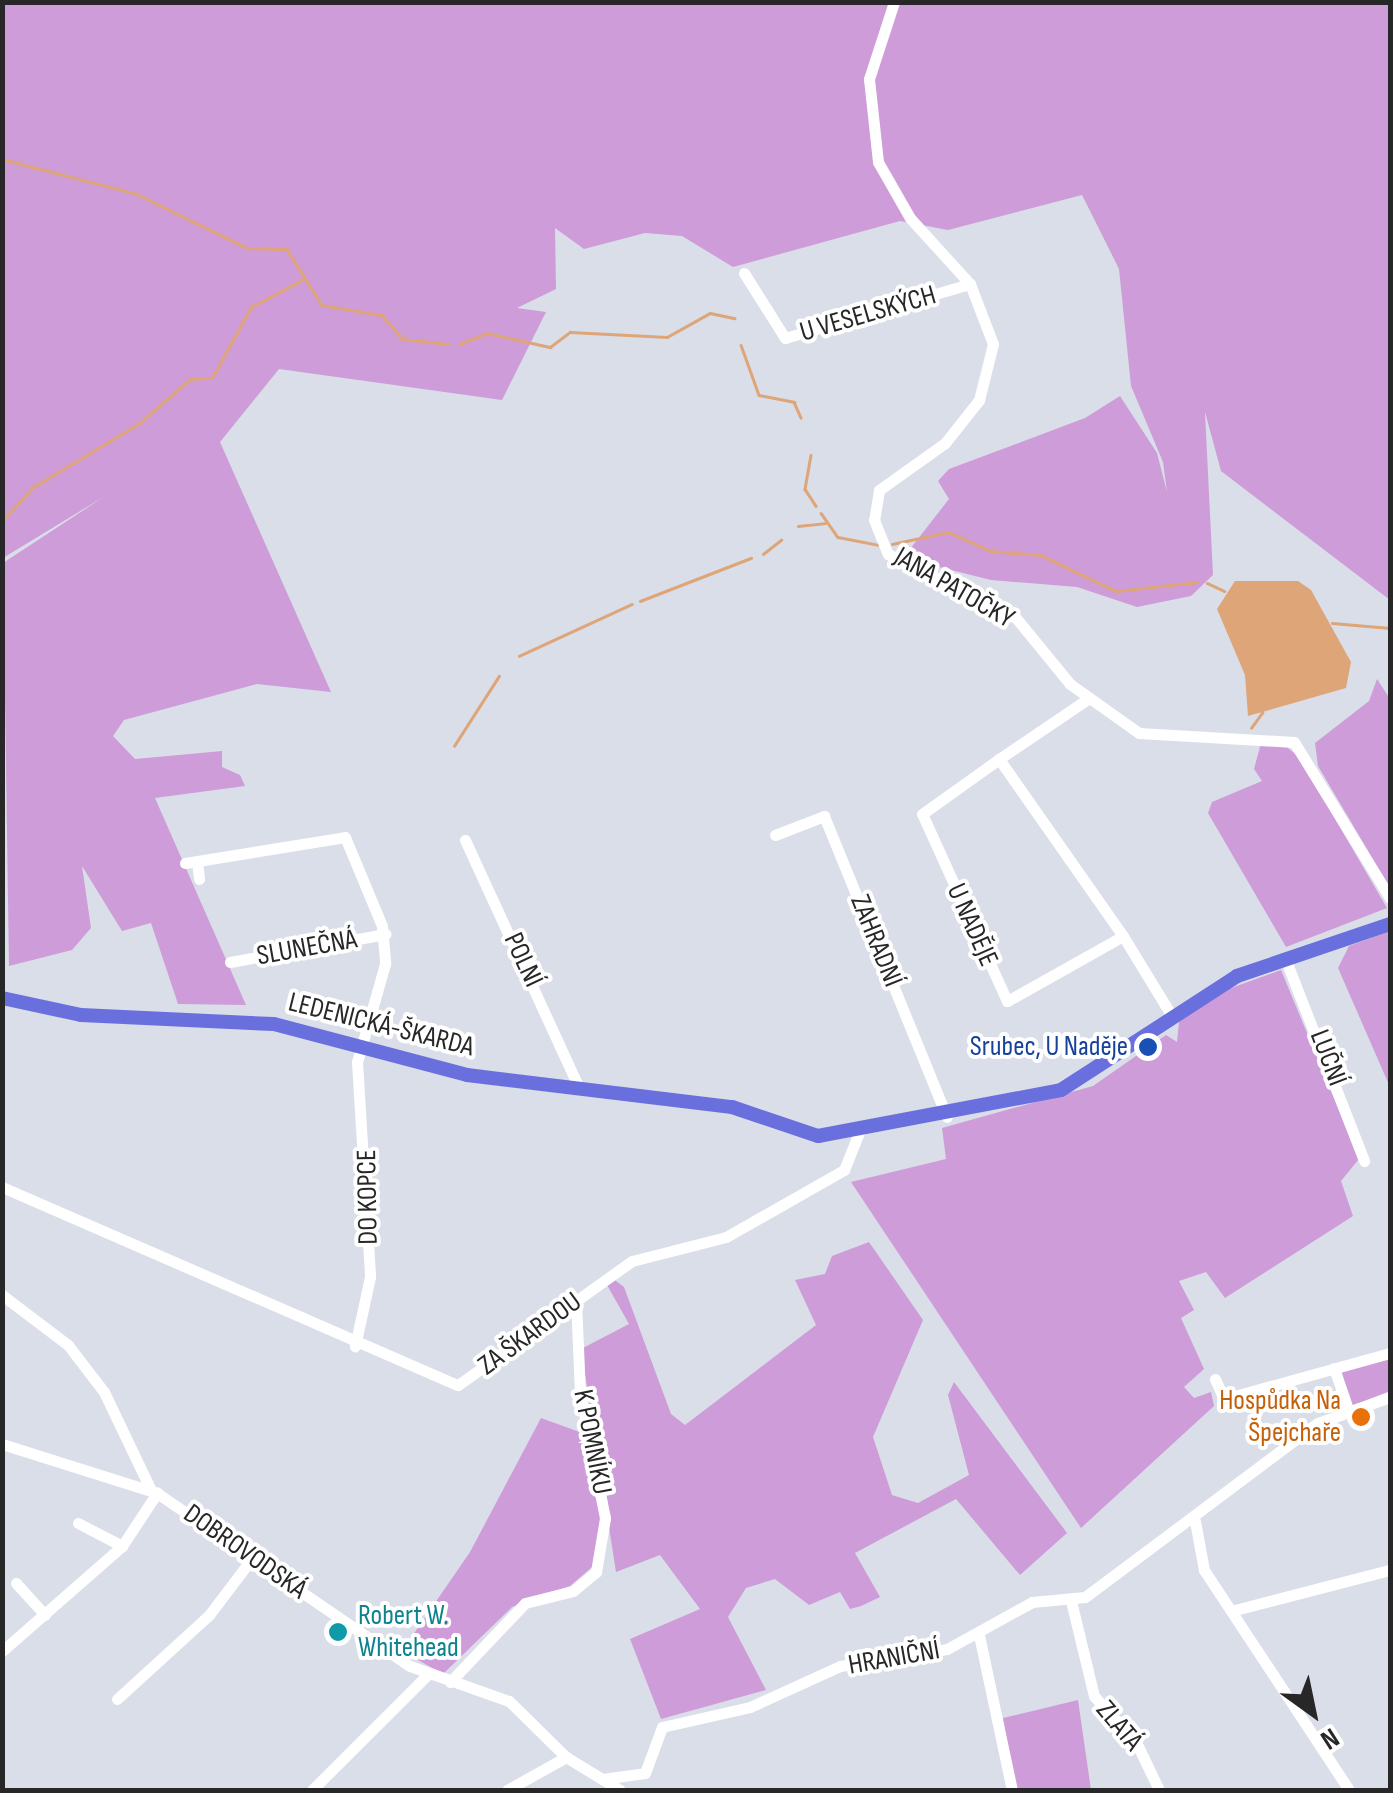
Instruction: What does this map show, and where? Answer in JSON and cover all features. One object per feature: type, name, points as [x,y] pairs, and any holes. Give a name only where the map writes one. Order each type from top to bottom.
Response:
[{"type":"main road","name":"LEDENICKÁ-ŠKARDA","points":[[2,998],[81,1015],[274,1024],[466,1075],[577,1083],[732,1106],[802,1136],[947,1116],[1061,1090],[1237,976],[1390,924]]},
{"type":"street","points":[[894,2],[869,79],[878,162],[910,218],[970,284]]},
{"type":"street","name":"U VESELSKÝCH","points":[[744,273],[785,338],[970,284]]},
{"type":"street","name":"JANA PATOČKY","points":[[970,284],[992,344],[979,400],[945,443],[886,480],[873,502],[883,544],[900,564],[1016,618],[1050,665],[1089,698],[1149,737],[1294,742],[1390,898]]},
{"type":"street","name":"U NADĚJE","points":[[1089,698],[922,814],[1006,1000],[1123,936]]},
{"type":"street","points":[[999,759],[1123,936],[1174,1018]]},
{"type":"street","name":"ZAHRADNÍ","points":[[775,835],[824,816],[947,1116]]},
{"type":"street","name":"SLUNEČNÁ","points":[[199,879],[191,863],[350,834],[385,934],[385,964],[358,1046]]},
{"type":"street","name":"POLNÍ","points":[[466,840],[577,1083]]},
{"type":"street","name":"SLUNEČNÁ","points":[[230,962],[385,934]]},
{"type":"street","name":"LUČNÍ","points":[[1285,958],[1364,1160]]},
{"type":"street","name":"DO KOPCE","points":[[354,1346],[370,1277],[358,1046]]},
{"type":"street","name":"ZA ŠKARDOU","points":[[2,1187],[248,1290],[354,1346],[458,1385],[652,1250],[726,1237],[844,1170],[860,1130]]},
{"type":"street","points":[[2,1295],[68,1345],[104,1392],[154,1491],[122,1546],[2,1650]]},
{"type":"street","name":"K POMNÍKU","points":[[450,1682],[515,1610],[596,1572],[605,1518],[580,1393],[576,1302]]},
{"type":"street","points":[[1215,1379],[1224,1399],[1390,1353]]},
{"type":"street","points":[[1334,1368],[1349,1412]]},
{"type":"street","name":"HRANIČNÍ","points":[[602,1779],[645,1773],[662,1727],[750,1707],[840,1666],[932,1653],[979,1635],[1032,1602],[1071,1601],[1195,1521],[1318,1424],[1390,1396]]},
{"type":"street","name":"DOBROVODSKÁ","points":[[2,1444],[154,1491],[428,1674],[509,1701],[566,1757],[620,1790]]},
{"type":"street","points":[[1195,1521],[1204,1570],[1350,1790]]},
{"type":"street","points":[[78,1522],[122,1546]]},
{"type":"street","points":[[117,1699],[209,1615],[253,1557]]},
{"type":"street","points":[[1231,1611],[1390,1570]]},
{"type":"street","points":[[16,1583],[45,1615]]},
{"type":"street","name":"ZLATÁ","points":[[1071,1601],[1094,1696],[1137,1744],[1159,1790]]},
{"type":"street","points":[[979,1635],[1012,1790]]},
{"type":"street","points":[[312,1790],[428,1674]]},
{"type":"street","points":[[507,1790],[566,1757]]},
{"type":"shaded area","points":[[3,3],[1390,3],[1390,600],[1221,471],[1205,412],[1213,575],[1191,596],[1137,607],[1077,587],[991,580],[903,558],[949,499],[938,481],[949,469],[1085,418],[1120,396],[1157,453],[1167,492],[1163,462],[1131,386],[1119,269],[1082,195],[948,230],[900,221],[733,267],[682,236],[645,233],[584,249],[555,228],[556,289],[517,308],[546,312],[502,400],[279,369],[220,442],[331,692],[257,684],[124,720],[113,736],[135,759],[222,751],[222,767],[240,775],[245,786],[155,798],[246,1005],[178,1004],[151,923],[122,931],[82,866],[91,928],[72,950],[9,966],[3,563],[105,496],[3,558]]},
{"type":"shaded area","points":[[1235,581],[1298,581],[1311,590],[1351,662],[1346,688],[1248,716],[1245,675],[1217,609]]},
{"type":"shaded area","points":[[1377,679],[1390,699],[1390,888],[1318,766],[1315,743],[1369,701]]},
{"type":"shaded area","points":[[1279,741],[1299,757],[1387,908],[1286,947],[1208,813],[1212,802],[1262,781],[1254,769],[1261,743]]},
{"type":"shaded area","points":[[1390,931],[1390,1087],[1338,968],[1349,946]]},
{"type":"shaded area","points":[[1281,970],[1359,1159],[1341,1181],[1353,1216],[1225,1298],[1206,1272],[1179,1281],[1194,1310],[1181,1318],[1204,1369],[1184,1387],[1194,1398],[1211,1392],[1214,1406],[1081,1528],[851,1182],[946,1159],[942,1128],[1093,1086],[1166,1035],[1177,1042],[1179,1022],[1220,992]]},
{"type":"shaded area","points":[[869,1242],[923,1320],[873,1437],[892,1495],[918,1503],[969,1475],[948,1395],[954,1382],[1067,1533],[1020,1575],[956,1499],[855,1553],[880,1597],[861,1606],[850,1609],[840,1592],[809,1605],[775,1579],[746,1588],[728,1617],[766,1690],[661,1719],[630,1639],[700,1609],[660,1555],[616,1572],[581,1349],[629,1324],[607,1285],[612,1278],[624,1287],[671,1414],[685,1425],[816,1325],[795,1280],[825,1274],[832,1256]]},
{"type":"shaded area","points":[[1390,1358],[1390,1391],[1352,1406],[1341,1372]]},
{"type":"shaded area","points":[[541,1418],[585,1434],[603,1526],[592,1567],[570,1586],[512,1607],[443,1674],[402,1651],[470,1552]]},
{"type":"shaded area","points":[[1078,1700],[1091,1790],[1015,1790],[1003,1718]]},
{"type":"waterway","points":[[2,159],[137,194],[247,248],[287,249],[322,305],[382,315],[403,339],[449,344]]},
{"type":"waterway","points":[[2,521],[32,488],[141,422],[190,379],[212,378],[251,307],[302,280]]},
{"type":"waterway","points":[[459,344],[487,333],[550,347],[570,332],[667,337],[710,313],[734,318]]},
{"type":"waterway","points":[[741,345],[759,395],[794,402],[801,418]]},
{"type":"waterway","points":[[811,455],[805,489],[816,506]]},
{"type":"waterway","points":[[821,513],[838,537],[879,545]]},
{"type":"waterway","points":[[798,526],[825,523]]},
{"type":"waterway","points":[[892,544],[948,532],[991,551],[1040,555],[1116,591],[1198,582]]},
{"type":"waterway","points":[[763,554],[781,540]]},
{"type":"waterway","points":[[640,601],[751,558]]},
{"type":"waterway","points":[[1207,583],[1224,591]]},
{"type":"waterway","points":[[519,656],[632,604]]},
{"type":"waterway","points":[[1332,623],[1390,628]]},
{"type":"waterway","points":[[454,746],[499,676]]},
{"type":"waterway","points":[[1251,728],[1262,713]]},
{"type":"place","name":"Srubec, U Naděje","points":[[1148,1047]]},
{"type":"place","name":"Hospůdka Na Špejchaře","points":[[1361,1417]]},
{"type":"place","name":"Robert W. Whitehead","points":[[338,1632]]}]
